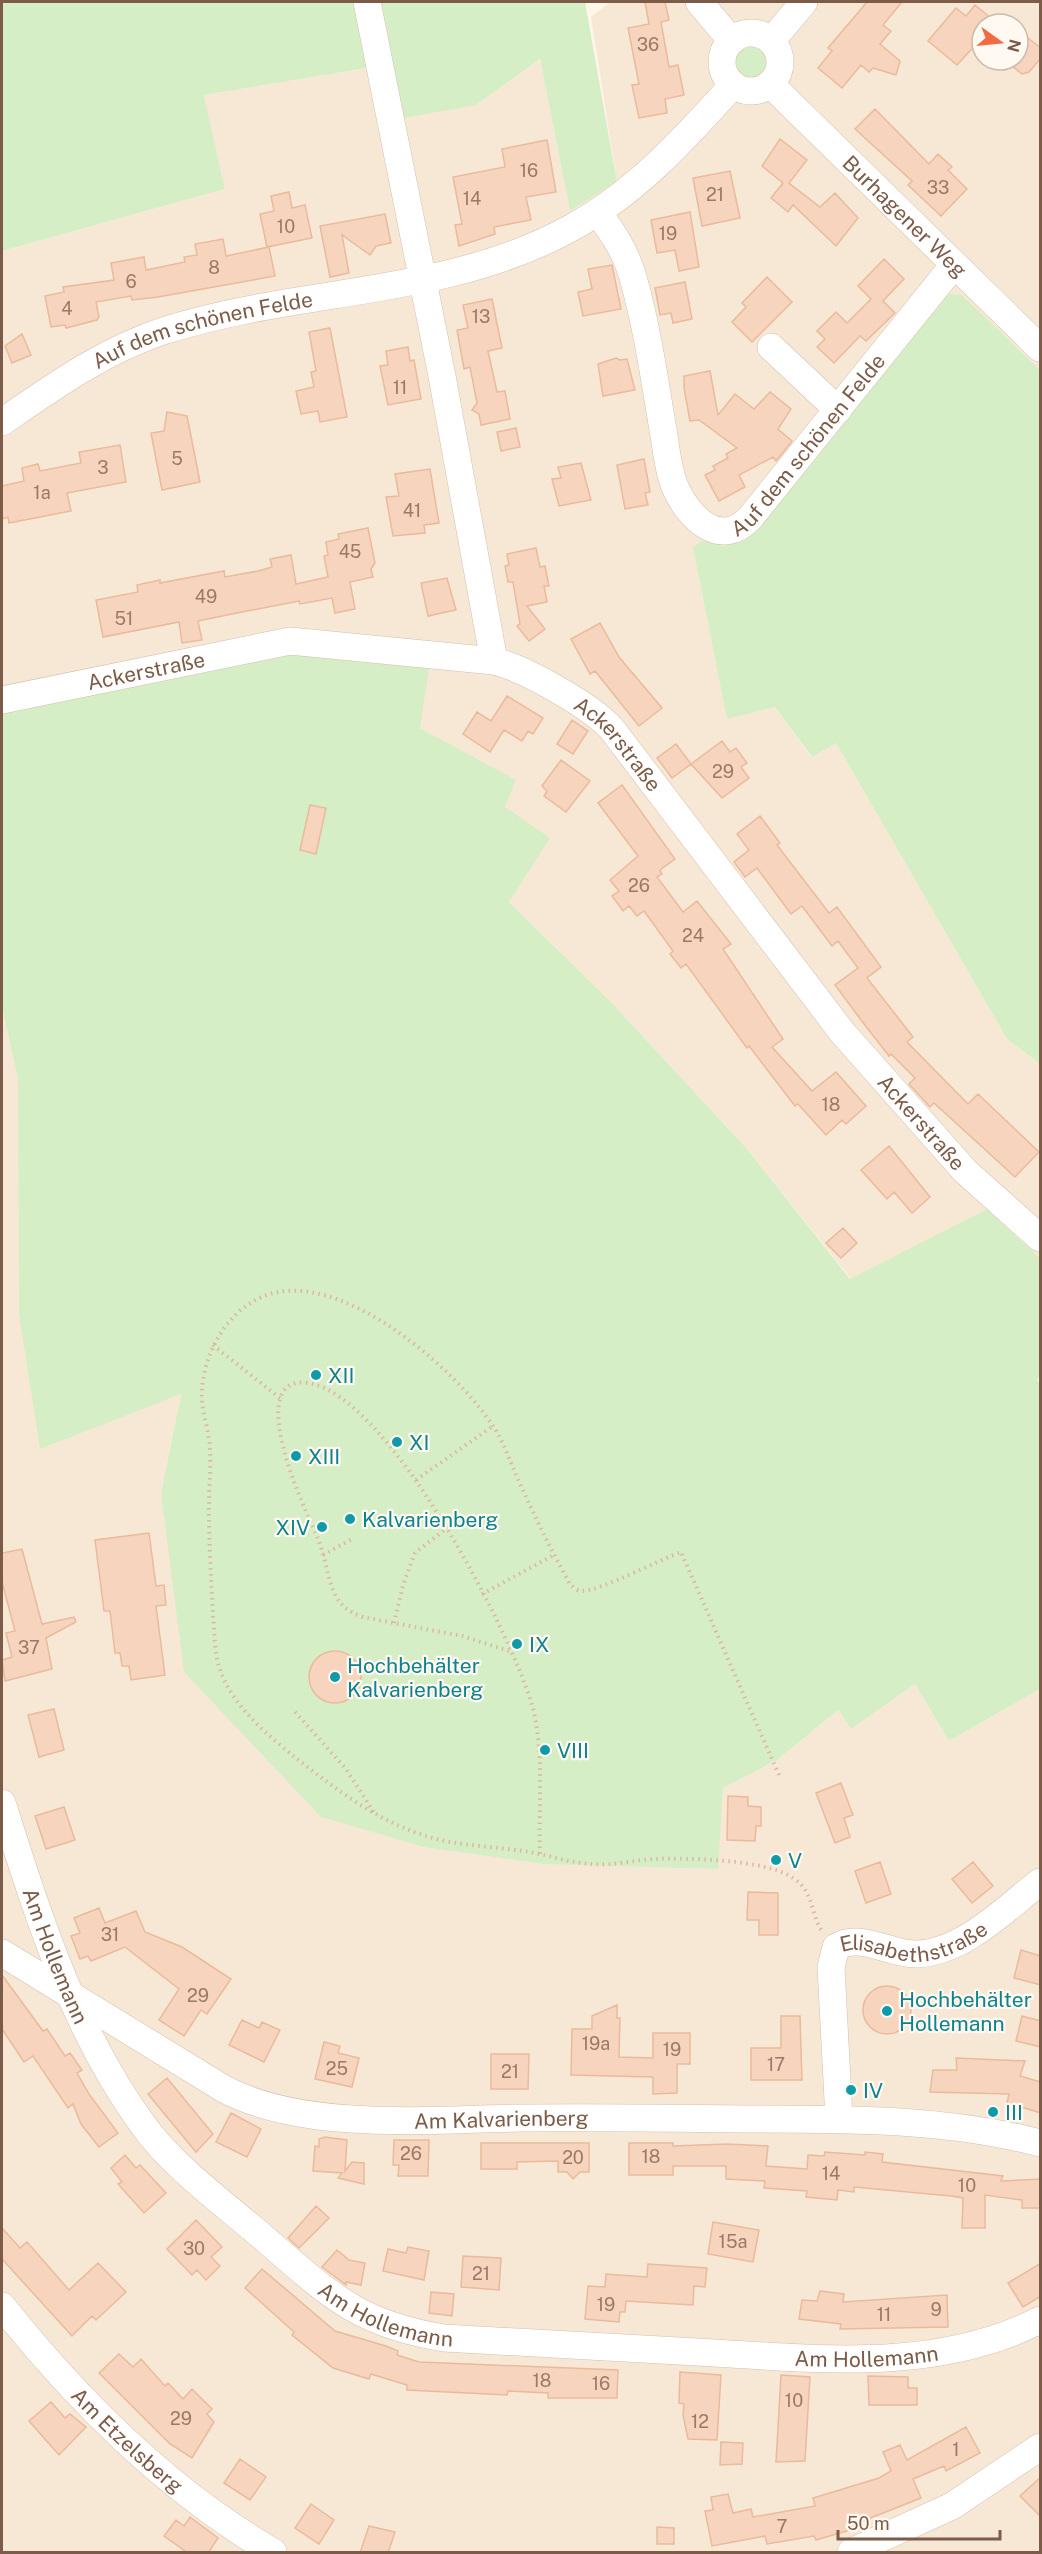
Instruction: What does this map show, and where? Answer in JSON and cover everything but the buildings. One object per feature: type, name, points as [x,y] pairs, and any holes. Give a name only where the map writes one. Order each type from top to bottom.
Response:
[{"type":"street","points":[[367,2],[444,388],[494,661]]},
{"type":"street","points":[[699,2],[732,41]]},
{"type":"street","points":[[771,41],[804,2]]},
{"type":"street","points":[[751,34],[771,41],[776,48],[780,63],[770,84],[752,91],[733,85],[724,72],[722,63],[726,48],[732,41],[751,34]]},
{"type":"street","name":"Burhagener Weg","points":[[770,84],[953,266],[1041,348]]},
{"type":"street","name":"Auf dem schönen Felde","points":[[2,422],[104,356],[165,331],[226,315],[421,281],[528,249],[598,213],[655,167],[733,85]]},
{"type":"street","name":"Auf dem schönen Felde","points":[[598,213],[621,247],[634,281],[674,485],[686,506],[703,524],[727,532],[742,527],[953,266]]},
{"type":"street","points":[[771,347],[838,410]]},
{"type":"street","name":"Ackerstraße","points":[[2,700],[290,641],[494,661],[509,665],[591,711],[612,728],[843,1032],[965,1171],[1041,1238]]},
{"type":"street","name":"Am Hollemann","points":[[2,1803],[68,1994],[96,2049],[133,2110],[163,2148],[334,2298],[378,2322],[403,2330],[444,2338],[844,2360],[942,2352],[990,2341],[1041,2320]]},
{"type":"street","name":"Elisabethstraße","points":[[839,2119],[831,1967],[836,1947],[847,1942],[857,1942],[905,1953],[933,1951],[986,1924],[1041,1882]]},
{"type":"street","name":"Am Kalvarienberg","points":[[2,1953],[224,2089],[251,2101],[293,2112],[379,2119],[839,2119],[981,2130],[1041,2143]]},
{"type":"street","name":"Am Etzelsberg","points":[[2,2306],[98,2412],[138,2450],[187,2494],[273,2553]]},
{"type":"street","points":[[851,2553],[952,2506],[1041,2447]]},
{"type":"path","points":[[779,1776],[681,1552],[581,1591],[570,1584],[493,1426],[475,1403],[435,1362],[400,1332],[329,1297],[294,1290],[265,1296],[242,1310],[213,1345],[205,1362],[201,1401],[210,1446],[212,1591],[220,1672],[235,1697],[271,1737],[344,1797],[397,1826],[442,1840],[593,1864],[654,1859],[708,1861],[777,1871],[792,1876],[807,1890],[817,1922],[825,1932]]},
{"type":"path","points":[[213,1345],[280,1398]]},
{"type":"path","points":[[509,1651],[462,1636],[363,1617],[344,1608],[332,1590],[323,1555],[294,1484],[282,1444],[278,1408],[280,1398],[287,1386],[295,1382],[326,1387],[386,1441],[448,1527],[509,1651],[532,1705],[536,1722],[540,1854]]},
{"type":"path","points":[[416,1480],[493,1426]]},
{"type":"path","points":[[393,1623],[403,1585],[415,1553],[448,1527]]},
{"type":"path","points":[[323,1555],[354,1539]]},
{"type":"path","points":[[482,1594],[554,1555]]},
{"type":"path","points":[[295,1712],[346,1769],[376,1815]]},
{"type":"shaded area","points":[[610,2],[1040,2],[1040,370],[962,295],[747,535],[721,546],[704,540],[727,718],[775,707],[811,757],[836,743],[1007,1039],[1040,1064],[1040,1258],[987,1209],[851,1279],[748,1150],[611,1002],[509,902],[505,807],[515,780],[420,728],[2,710],[2,251],[225,189],[204,95],[368,68],[476,105],[540,59],[570,211],[617,182],[591,17]]},
{"type":"shaded area","points":[[2,1007],[18,1080],[41,1448],[181,1393],[161,1493],[658,1866],[717,1869],[723,1788],[777,1760],[838,1710],[851,1729],[915,1684],[949,1741],[1040,1689],[1040,2552],[2,2552]]},
{"type":"green space","points":[[2,2],[585,2],[617,182],[570,211],[540,59],[476,105],[381,122],[367,68],[204,95],[225,189],[2,251]]},
{"type":"green space","points":[[751,47],[762,52],[767,63],[762,74],[751,79],[740,74],[735,63],[740,52]]},
{"type":"green space","points":[[942,293],[962,295],[1040,370],[1040,1064],[1007,1039],[836,743],[812,757],[775,707],[727,719],[693,547],[704,540],[722,546],[747,535]]},
{"type":"green space","points":[[298,649],[430,662],[420,728],[516,780],[505,807],[550,838],[509,902],[611,1002],[748,1150],[850,1279],[987,1209],[1040,1258],[1040,1375],[1037,1380],[1040,1383],[1040,1689],[949,1741],[915,1684],[851,1729],[838,1710],[777,1760],[723,1788],[718,1869],[545,1864],[424,1847],[321,1817],[184,1672],[161,1493],[181,1394],[40,1449],[19,1314],[18,1080],[2,1007],[2,710]]},
{"type":"place","name":"XII","points":[[316,1375]]},
{"type":"place","name":"XI","points":[[397,1442]]},
{"type":"place","name":"XIII","points":[[296,1456]]},
{"type":"place","name":"Kalvarienberg","points":[[350,1519]]},
{"type":"place","name":"XIV","points":[[322,1527]]},
{"type":"place","name":"IX","points":[[517,1644]]},
{"type":"place","name":"Hochbehälter Kalvarienberg","points":[[335,1677]]},
{"type":"place","name":"VIII","points":[[545,1750]]},
{"type":"place","name":"V","points":[[776,1860]]},
{"type":"place","name":"Hochbehälter Hollemann","points":[[887,2011]]},
{"type":"place","name":"IV","points":[[851,2090]]},
{"type":"place","name":"III","points":[[993,2112]]}]
